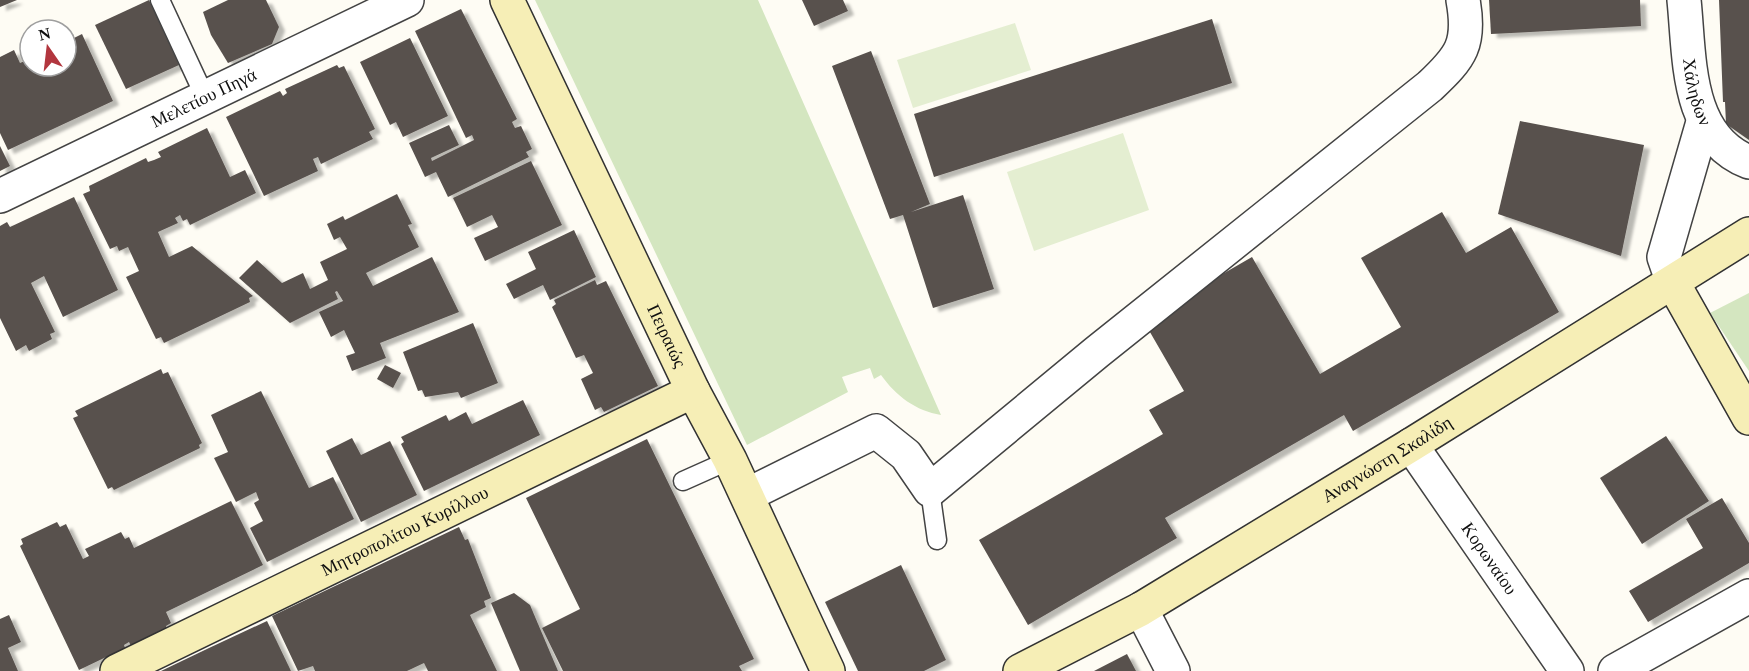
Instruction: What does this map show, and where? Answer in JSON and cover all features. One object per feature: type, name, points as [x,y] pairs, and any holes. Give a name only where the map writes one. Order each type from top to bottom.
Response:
[{"type":"street","name":"Μελετίου Πηγά","points":[[0,196],[407,0]]},
{"type":"street","name":"Πειραιώς","points":[[507,0],[693,391],[747,495],[828,671]]},
{"type":"street","points":[[747,495],[876,431],[906,455],[930,490],[1097,351],[1430,86],[1456,62],[1464,41],[1467,21],[1463,0]]},
{"type":"street","name":"Χάληδων","points":[[1684,0],[1695,96],[1703,122],[1735,156],[1749,162]]},
{"type":"street","points":[[1703,122],[1664,257],[1673,283],[1749,418]]},
{"type":"street","name":"Αναγνώστη Σκαλίδη","points":[[1020,671],[1141,609],[1412,445],[1749,234]]},
{"type":"street","name":"Μητροπολίτου Κυρίλλου","points":[[117,671],[693,391]]},
{"type":"street","name":"Κορωναίου","points":[[1412,445],[1567,671]]},
{"type":"street","points":[[1615,671],[1749,596]]},
{"type":"street","points":[[1141,609],[1173,671]]},
{"type":"lane","points":[[160,0],[205,97]]},
{"type":"lane","points":[[683,481],[730,460]]},
{"type":"lane","points":[[930,490],[937,540]]},
{"type":"green space","points":[[535,0],[758,0],[941,415],[923,410],[907,401],[893,390],[881,375],[874,379],[870,368],[842,377],[848,392],[747,445]]},
{"type":"green space","points":[[1015,23],[1031,70],[913,108],[897,60]]},
{"type":"green space","points":[[1123,133],[1149,210],[1034,251],[1007,172]]},
{"type":"green space","points":[[1749,293],[1749,371],[1710,313]]},
{"type":"building","points":[[0,0],[17,0],[0,7]]},
{"type":"building","points":[[149,0],[179,65],[126,89],[95,25]]},
{"type":"building","points":[[228,0],[266,0],[279,27],[272,44],[228,63],[211,35],[203,12]]},
{"type":"building","points":[[802,0],[843,0],[848,11],[814,26]]},
{"type":"building","points":[[1489,0],[1640,0],[1641,26],[1491,34]]},
{"type":"building","points":[[1719,0],[1749,0],[1749,140],[1726,124]]},
{"type":"building","points":[[461,9],[517,119],[512,122],[515,128],[521,126],[532,149],[526,152],[529,157],[448,197],[436,172],[425,177],[409,143],[449,125],[459,145],[431,158],[432,161],[474,140],[472,135],[466,138],[415,31]]},
{"type":"building","points":[[1212,19],[1232,83],[934,177],[914,114]]},
{"type":"building","points":[[82,34],[113,101],[8,150],[0,133],[0,57],[14,50],[18,59],[18,78],[78,78],[78,36]]},
{"type":"building","points":[[410,38],[448,116],[403,137],[396,122],[390,125],[360,62]]},
{"type":"building","points":[[871,51],[930,204],[911,212],[963,195],[994,289],[933,308],[903,215],[890,219],[832,66]]},
{"type":"building","points":[[337,65],[339,68],[344,66],[375,129],[369,132],[373,139],[321,164],[318,157],[313,159],[318,171],[264,196],[226,117],[280,91],[283,96],[287,93],[285,89]]},
{"type":"building","points":[[1520,121],[1644,145],[1621,256],[1498,214]]},
{"type":"building","points":[[207,128],[230,177],[245,170],[256,193],[190,225],[187,219],[183,221],[180,215],[175,218],[178,223],[158,232],[169,257],[192,246],[253,296],[249,298],[250,302],[164,343],[161,337],[156,339],[126,277],[139,271],[128,247],[119,251],[117,246],[110,249],[83,194],[90,191],[89,186],[146,158],[148,162],[161,157],[158,152]]},
{"type":"building","points":[[0,146],[10,166],[0,171]]},
{"type":"building","points":[[531,161],[562,225],[485,261],[474,238],[498,227],[492,215],[467,227],[453,198]]},
{"type":"building","points":[[397,194],[412,224],[408,225],[419,247],[366,273],[373,286],[432,257],[459,312],[380,343],[386,358],[352,371],[346,356],[355,353],[344,330],[331,337],[319,312],[343,301],[337,291],[335,292],[338,299],[290,323],[239,278],[257,260],[282,283],[303,273],[310,289],[328,280],[320,262],[347,249],[340,237],[334,240],[327,224],[343,216],[345,220]]},
{"type":"building","points":[[74,197],[118,290],[63,317],[44,276],[31,283],[55,332],[50,334],[52,339],[29,351],[26,345],[16,351],[0,318],[0,226],[7,222],[10,227]]},
{"type":"building","points":[[1442,212],[1466,253],[1511,227],[1559,312],[1353,431],[1344,415],[1165,518],[1177,538],[1028,625],[979,540],[1163,434],[1149,410],[1184,391],[1143,320],[1252,257],[1320,374],[1401,327],[1361,258]]},
{"type":"building","points":[[574,230],[596,277],[550,300],[543,285],[514,299],[506,284],[536,269],[528,252]]},
{"type":"building","points":[[595,280],[597,285],[606,281],[658,386],[604,412],[601,407],[595,410],[581,379],[593,373],[584,355],[576,358],[552,307],[556,304],[554,300]]},
{"type":"building","points":[[473,323],[498,383],[461,398],[458,392],[425,397],[422,390],[418,391],[403,352]]},
{"type":"building","points":[[385,365],[401,373],[393,388],[377,379]]},
{"type":"building","points":[[161,369],[163,374],[168,372],[202,443],[199,445],[200,448],[114,490],[112,487],[108,489],[73,418],[78,416],[75,411]]},
{"type":"building","points":[[261,391],[309,488],[333,477],[354,519],[267,562],[250,528],[263,521],[254,503],[259,500],[256,492],[236,502],[214,458],[228,452],[211,415]]},
{"type":"building","points":[[523,400],[540,435],[424,491],[401,444],[404,442],[401,437],[446,415],[449,421],[466,412],[472,424]]},
{"type":"building","points":[[1666,436],[1709,501],[1642,544],[1600,478]]},
{"type":"building","points":[[352,438],[361,455],[390,441],[417,495],[361,522],[326,451]]},
{"type":"building","points":[[647,439],[754,659],[739,666],[742,671],[563,671],[542,628],[580,609],[526,498]]},
{"type":"building","points":[[1722,498],[1749,543],[1749,563],[1648,622],[1629,591],[1703,548],[1686,519]]},
{"type":"building","points":[[231,501],[263,565],[166,612],[171,623],[166,626],[168,631],[132,648],[129,642],[124,645],[125,648],[79,670],[20,546],[23,544],[21,539],[57,522],[60,527],[66,524],[83,559],[89,556],[85,549],[121,532],[125,539],[129,537],[134,548]]},
{"type":"building","points":[[459,527],[465,540],[468,539],[491,598],[484,601],[486,607],[470,615],[497,671],[428,671],[424,663],[407,671],[315,671],[313,666],[298,671],[272,616]]},
{"type":"building","points":[[901,565],[946,660],[924,671],[858,671],[825,602]]},
{"type":"building","points":[[514,593],[530,605],[558,671],[520,671],[491,603]]},
{"type":"building","points":[[9,615],[21,642],[8,648],[18,671],[0,671],[0,619]]},
{"type":"building","points":[[267,621],[291,671],[161,671],[209,648]]},
{"type":"building","points":[[1127,654],[1136,671],[1094,671]]}]
